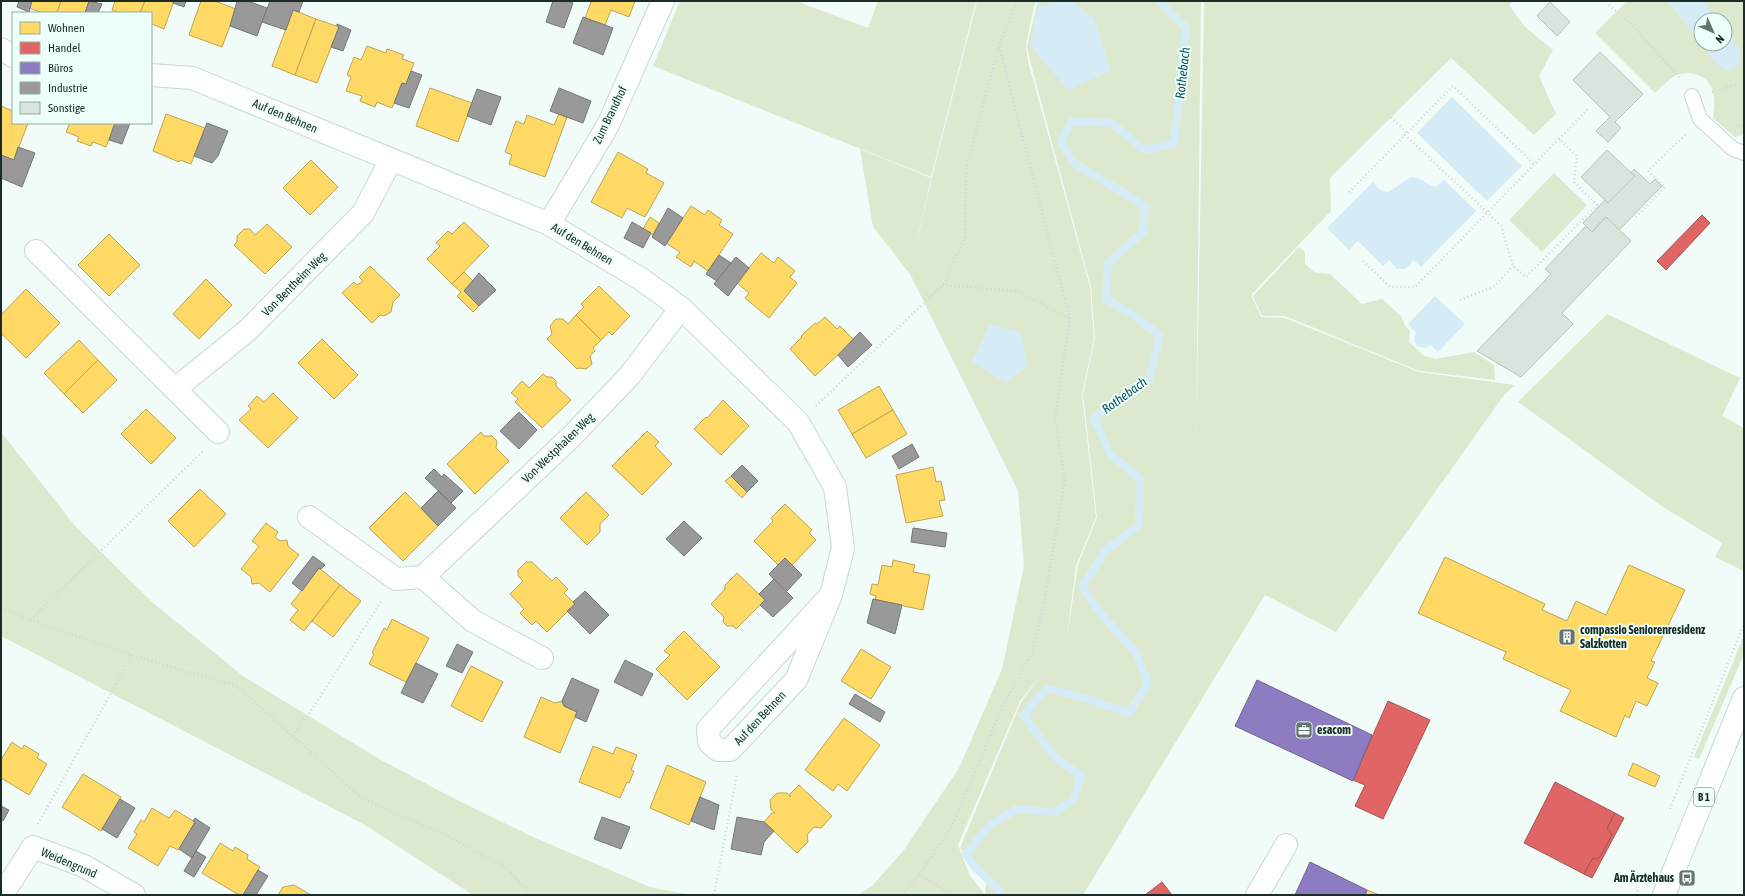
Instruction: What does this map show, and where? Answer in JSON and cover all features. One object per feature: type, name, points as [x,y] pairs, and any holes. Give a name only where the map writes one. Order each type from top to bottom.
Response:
[{"type":"street","name":"Zum Brandhof","points":[[549,224],[608,125],[663,1]]},
{"type":"street","points":[[1,50],[12,56]]},
{"type":"street","name":"Auf den Behnen","points":[[152,74],[192,78],[549,224],[641,279],[681,308],[798,422],[835,487],[843,548],[831,595],[796,680],[730,750],[718,750],[709,742],[708,729],[831,595]]},
{"type":"street","name":"Von-Bentheim-Weg","points":[[175,389],[248,330],[363,213],[391,160]]},
{"type":"street","points":[[36,251],[218,432]]},
{"type":"street","name":"Von-Westphalen-Weg","points":[[423,577],[572,436],[630,375],[681,308]]},
{"type":"street","points":[[309,516],[396,579],[423,577],[473,621],[542,658]]},
{"type":"street","name":"B 1","points":[[1664,895],[1744,698]]},
{"type":"street","points":[[1257,895],[1286,845]]},
{"type":"street","name":"Weidengrund","points":[[2,895],[33,848],[84,866],[134,895]]},
{"type":"lane","points":[[1692,96],[1700,119],[1733,149],[1744,153]]},
{"type":"path","points":[[798,422],[943,285],[965,238],[966,168],[999,46],[1017,1]]},
{"type":"path","points":[[1609,6],[1634,27],[1671,67],[1692,96],[1722,90],[1744,82]]},
{"type":"path","points":[[901,895],[919,875],[952,826],[1003,705],[1032,653],[1044,609],[1065,479],[1055,416],[1070,319],[999,46]]},
{"type":"path","points":[[1349,192],[1453,86],[1534,164]]},
{"type":"path","points":[[1363,262],[1390,287],[1415,287],[1589,108]]},
{"type":"path","points":[[1388,115],[1501,226],[1513,266],[1526,277],[1598,205],[1574,182],[1577,156],[1559,139]]},
{"type":"path","points":[[1636,216],[1664,187],[1648,171],[1700,119]]},
{"type":"path","points":[[1460,300],[1494,286],[1513,266]]},
{"type":"path","points":[[943,285],[1017,291],[1070,319]]},
{"type":"path","points":[[30,620],[209,445],[218,432]]},
{"type":"path","points":[[292,736],[309,714],[396,579]]},
{"type":"path","points":[[1,607],[30,620],[132,655],[237,686],[363,799],[444,834],[507,868],[531,895]]},
{"type":"path","points":[[1668,814],[1744,623]]},
{"type":"path","points":[[33,848],[36,828],[132,655]]},
{"type":"path","points":[[714,895],[736,786],[743,736]]},
{"type":"path","points":[[919,875],[953,895]]},
{"type":"path","points":[[1636,895],[1639,888]]},
{"type":"green space","points":[[680,1],[796,1],[868,28],[878,1],[976,1],[931,177],[653,66]]},
{"type":"green space","points":[[977,1],[1037,1],[1034,6],[1026,45],[1028,61],[1090,287],[1094,339],[1082,394],[1096,517],[1076,566],[1066,644],[1078,565],[1097,517],[1083,394],[1095,338],[1091,287],[1027,46],[1038,1],[1201,1],[1196,445],[1204,1],[1513,1],[1509,5],[1525,27],[1553,50],[1539,76],[1556,114],[1534,135],[1451,58],[1330,178],[1331,211],[1251,295],[1261,317],[1285,318],[1419,372],[1515,385],[1504,395],[1336,632],[1265,595],[1083,895],[986,895],[986,883],[960,848],[1021,702],[1042,674],[1020,701],[958,845],[970,876],[984,895],[857,895],[872,886],[904,850],[959,768],[1002,669],[1024,566],[1018,491],[910,274],[873,227],[860,149],[931,178],[912,262]]},
{"type":"green space","points":[[1627,1],[1744,1],[1743,135],[1735,137],[1713,118],[1714,99],[1712,87],[1709,82],[1698,75],[1684,73],[1677,75],[1670,79],[1655,93],[1595,33]]},
{"type":"green space","points":[[1554,173],[1587,205],[1542,252],[1509,220]]},
{"type":"green space","points":[[1299,247],[1305,252],[1305,264],[1314,272],[1330,274],[1362,304],[1382,299],[1401,316],[1405,326],[1410,331],[1409,342],[1423,355],[1435,359],[1474,352],[1494,365],[1495,380],[1419,371],[1285,316],[1262,316],[1253,296]]},
{"type":"green space","points":[[1607,314],[1740,378],[1722,416],[1744,428],[1744,571],[1715,557],[1722,543],[1660,505],[1518,402]]},
{"type":"green space","points":[[1,432],[76,527],[152,602],[243,676],[381,760],[457,800],[533,837],[650,887],[690,895],[473,895],[365,825],[1,636]]},
{"type":"green space","points":[[1744,635],[1744,654],[1699,759],[1694,757]]},
{"type":"water","points":[[1060,1],[1072,1],[1094,18],[1111,71],[1068,90],[1030,45],[1038,7]]},
{"type":"water","points":[[1667,1],[1703,1],[1711,12],[1693,12],[1693,33]]},
{"type":"water","points":[[1733,40],[1739,48],[1741,59],[1735,68],[1728,71],[1717,64],[1707,52],[1733,52]]},
{"type":"water","points":[[1452,97],[1522,166],[1487,201],[1417,133]]},
{"type":"water","points":[[1411,177],[1436,187],[1444,180],[1476,211],[1421,267],[1414,260],[1405,269],[1397,269],[1389,260],[1383,266],[1358,241],[1349,250],[1327,228],[1373,182],[1379,189],[1387,192]]},
{"type":"water","points":[[1435,296],[1465,324],[1438,352],[1431,345],[1425,348],[1417,346],[1414,340],[1416,332],[1408,324]]},
{"type":"water","points":[[990,324],[1020,332],[1028,365],[1006,383],[972,361]]},
{"type":"building: Wohnen","points":[[32,1],[61,1],[57,12],[39,12],[29,8]]},
{"type":"building: Wohnen","points":[[61,1],[89,1],[85,12],[57,12]]},
{"type":"building: Wohnen","points":[[115,1],[145,1],[140,12],[118,12],[112,10]]},
{"type":"building: Wohnen","points":[[145,1],[174,1],[164,29],[152,24],[152,12],[140,12]]},
{"type":"building: Wohnen","points":[[201,1],[215,1],[236,9],[222,47],[189,35]]},
{"type":"building: Wohnen","points":[[588,1],[635,1],[629,17],[611,10],[605,25],[585,18],[591,2]]},
{"type":"building: Wohnen","points":[[293,10],[316,19],[295,75],[272,66]]},
{"type":"building: Wohnen","points":[[316,19],[339,27],[317,83],[295,75]]},
{"type":"building: Wohnen","points":[[367,46],[386,53],[387,49],[404,55],[402,59],[414,63],[406,84],[402,83],[392,108],[377,102],[375,107],[360,101],[362,96],[346,91],[351,77],[347,75],[354,57],[361,60]]},
{"type":"building: Wohnen","points":[[430,88],[472,103],[458,142],[416,126]]},
{"type":"building: Wohnen","points":[[1,106],[12,111],[12,124],[28,124],[14,160],[1,155]]},
{"type":"building: Wohnen","points":[[166,114],[205,128],[191,164],[180,160],[179,162],[153,151]]},
{"type":"building: Wohnen","points":[[559,114],[567,117],[545,177],[509,164],[512,155],[505,152],[516,121],[524,124],[527,115],[554,125]]},
{"type":"building: Wohnen","points":[[70,124],[115,124],[106,147],[93,142],[91,146],[77,141],[79,137],[66,132]]},
{"type":"building: Wohnen","points":[[618,152],[648,169],[646,173],[664,183],[645,217],[627,208],[622,218],[591,202]]},
{"type":"building: Wohnen","points":[[311,160],[338,187],[310,215],[283,188]]},
{"type":"building: Wohnen","points":[[691,206],[705,215],[708,210],[722,220],[719,225],[733,234],[708,271],[694,261],[691,267],[676,257],[680,252],[666,243]]},
{"type":"building: Wohnen","points":[[650,217],[659,223],[653,235],[643,229]]},
{"type":"building: Wohnen","points":[[464,222],[489,246],[452,284],[427,259],[440,246],[436,243],[448,231],[452,234]]},
{"type":"building: Wohnen","points":[[267,224],[292,247],[265,274],[234,245],[237,242],[237,236],[244,229],[250,229],[255,235]]},
{"type":"building: Wohnen","points":[[109,234],[140,265],[109,296],[78,265]]},
{"type":"building: Wohnen","points":[[761,253],[774,263],[778,257],[795,271],[790,277],[797,283],[769,318],[745,298],[749,293],[737,283]]},
{"type":"building: Wohnen","points":[[370,266],[400,295],[393,302],[391,312],[384,316],[380,315],[372,323],[342,293],[354,282],[357,285],[363,281],[359,277]]},
{"type":"building: Wohnen","points":[[464,272],[473,281],[464,291],[479,306],[473,312],[457,296],[461,292],[452,284]]},
{"type":"building: Wohnen","points":[[206,279],[232,305],[199,339],[173,314]]},
{"type":"building: Wohnen","points":[[599,286],[630,316],[612,335],[609,332],[601,340],[576,315],[584,307],[581,304]]},
{"type":"building: Wohnen","points":[[26,289],[60,323],[26,358],[1,333],[1,315]]},
{"type":"building: Wohnen","points":[[576,315],[601,340],[593,348],[595,351],[590,356],[592,364],[586,369],[577,369],[547,339],[552,334],[550,326],[556,319],[563,319],[568,324]]},
{"type":"building: Wohnen","points":[[825,317],[837,329],[840,326],[854,340],[815,376],[790,349],[815,323],[817,324]]},
{"type":"building: Wohnen","points":[[322,339],[358,375],[334,399],[298,363]]},
{"type":"building: Wohnen","points":[[79,340],[98,360],[64,394],[44,373]]},
{"type":"building: Wohnen","points":[[98,360],[117,380],[83,413],[64,394]]},
{"type":"building: Wohnen","points":[[543,374],[547,377],[552,377],[556,381],[556,386],[571,400],[542,428],[515,402],[518,399],[511,393],[522,381],[529,388]]},
{"type":"building: Wohnen","points":[[879,386],[893,410],[852,434],[838,410]]},
{"type":"building: Wohnen","points":[[273,393],[298,418],[268,448],[239,420],[251,409],[248,406],[257,396],[264,402]]},
{"type":"building: Wohnen","points":[[723,400],[749,426],[721,455],[694,429],[706,417],[707,418]]},
{"type":"building: Wohnen","points":[[146,409],[176,438],[151,464],[121,434]]},
{"type":"building: Wohnen","points":[[893,410],[907,434],[866,458],[852,434]]},
{"type":"building: Wohnen","points":[[647,431],[659,442],[655,446],[672,464],[642,495],[612,466]]},
{"type":"building: Wohnen","points":[[481,432],[484,436],[492,436],[497,441],[496,448],[509,461],[475,494],[447,464]]},
{"type":"building: Wohnen","points":[[933,467],[936,482],[941,481],[945,500],[939,501],[943,516],[906,523],[896,475]]},
{"type":"building: Wohnen","points":[[731,476],[747,492],[742,498],[725,481]]},
{"type":"building: Wohnen","points":[[200,489],[226,514],[194,547],[168,521]]},
{"type":"building: Wohnen","points":[[405,492],[438,526],[403,561],[369,528]]},
{"type":"building: Wohnen","points":[[586,492],[609,515],[600,524],[600,532],[587,545],[560,518]]},
{"type":"building: Wohnen","points":[[785,504],[812,530],[809,533],[816,540],[792,565],[785,558],[778,565],[754,541],[773,521],[771,518]]},
{"type":"building: Wohnen","points":[[266,523],[278,532],[275,537],[280,541],[287,540],[288,546],[299,555],[270,592],[259,583],[252,584],[251,577],[241,569],[259,546],[252,541]]},
{"type":"building: Wohnen","name":"compassio Seniorenresidenz Salzkotten","points":[[1445,557],[1545,604],[1542,610],[1567,621],[1576,601],[1606,615],[1629,565],[1685,590],[1651,661],[1655,662],[1647,678],[1658,683],[1647,706],[1636,701],[1629,718],[1625,715],[1616,737],[1560,711],[1571,690],[1503,659],[1506,652],[1418,613]]},
{"type":"building: Wohnen","points":[[893,560],[915,565],[913,572],[930,575],[923,610],[875,600],[876,596],[870,594],[872,584],[878,585],[882,565],[892,567]]},
{"type":"building: Wohnen","points":[[526,562],[532,562],[552,581],[556,577],[568,589],[564,593],[575,604],[547,632],[536,621],[532,625],[520,613],[524,609],[510,594],[523,581],[518,576],[518,570]]},
{"type":"building: Wohnen","points":[[319,568],[340,585],[304,631],[290,620],[298,610],[291,604]]},
{"type":"building: Wohnen","points":[[737,573],[765,600],[736,629],[733,626],[727,626],[723,622],[724,617],[711,604],[725,589],[725,585]]},
{"type":"building: Wohnen","points":[[340,585],[361,601],[333,637],[312,621]]},
{"type":"building: Wohnen","points":[[392,619],[429,638],[406,682],[369,664],[374,654],[372,653],[384,628],[387,630]]},
{"type":"building: Wohnen","points":[[684,631],[720,667],[687,700],[656,669],[670,655],[664,651]]},
{"type":"building: Wohnen","points":[[861,649],[891,667],[871,699],[841,681]]},
{"type":"building: Wohnen","points":[[471,666],[503,682],[482,722],[451,706]]},
{"type":"building: Wohnen","points":[[541,697],[555,703],[562,701],[564,706],[577,712],[560,753],[524,737]]},
{"type":"building: Wohnen","points":[[844,718],[880,745],[847,791],[838,784],[833,791],[805,770]]},
{"type":"building: Wohnen","points":[[12,742],[22,749],[24,745],[39,754],[37,758],[47,764],[29,795],[1,778],[1,760]]},
{"type":"building: Wohnen","points":[[593,746],[613,754],[616,747],[637,755],[631,770],[634,771],[620,798],[579,782]]},
{"type":"building: Wohnen","points":[[1633,763],[1660,776],[1655,787],[1628,775]]},
{"type":"building: Wohnen","points":[[667,765],[706,782],[689,825],[650,808]]},
{"type":"building: Wohnen","points":[[83,774],[121,797],[101,831],[62,807]]},
{"type":"building: Wohnen","points":[[799,785],[832,816],[821,828],[814,827],[807,835],[808,842],[797,853],[764,822],[772,813],[775,813],[771,810],[770,800],[777,793],[787,793],[790,797],[790,794]]},
{"type":"building: Wohnen","points":[[152,808],[169,818],[175,810],[195,822],[179,849],[178,850],[170,846],[158,866],[128,848],[137,834],[134,832],[141,820],[144,822]]},
{"type":"building: Wohnen","points":[[220,843],[233,851],[235,847],[248,855],[247,859],[260,867],[243,895],[239,895],[202,873]]},
{"type":"building: Wohnen","points":[[294,885],[311,895],[278,895],[283,887]]},
{"type":"building: Wohnen","points":[[1367,890],[1379,895],[1365,895]]},
{"type":"building: Handel","points":[[1702,215],[1710,223],[1666,270],[1657,261]]},
{"type":"building: Handel","points":[[1388,701],[1430,720],[1383,819],[1355,806],[1365,785],[1353,780]]},
{"type":"building: Handel","points":[[1555,782],[1615,813],[1607,829],[1612,835],[1600,857],[1596,859],[1593,858],[1584,874],[1524,843]]},
{"type":"building: Handel","points":[[1615,813],[1624,818],[1592,878],[1584,874],[1593,858],[1596,859],[1600,857],[1612,835],[1607,829]]},
{"type":"building: Handel","points":[[1162,882],[1172,895],[1145,895]]},
{"type":"building: Büros","name":"esacom","points":[[1257,680],[1372,735],[1353,781],[1235,726]]},
{"type":"building: Büros","points":[[1310,862],[1367,890],[1365,895],[1295,895]]},
{"type":"building: Industrie","points":[[19,1],[32,1],[29,12],[17,7]]},
{"type":"building: Industrie","points":[[89,1],[102,4],[98,12],[85,12]]},
{"type":"building: Industrie","points":[[174,1],[186,1],[184,7],[173,3]]},
{"type":"building: Industrie","points":[[237,1],[248,1],[267,8],[257,36],[230,26]]},
{"type":"building: Industrie","points":[[270,1],[303,1],[299,12],[293,10],[286,30],[262,22]]},
{"type":"building: Industrie","points":[[553,1],[568,1],[573,3],[564,28],[546,22]]},
{"type":"building: Industrie","points":[[583,17],[613,28],[603,55],[573,43]]},
{"type":"building: Industrie","points":[[337,24],[351,30],[343,51],[331,47],[339,27]]},
{"type":"building: Industrie","points":[[411,71],[422,75],[409,108],[394,103],[402,83],[406,84]]},
{"type":"building: Industrie","points":[[559,88],[591,101],[583,123],[550,111]]},
{"type":"building: Industrie","points":[[477,89],[501,97],[491,125],[467,116]]},
{"type":"building: Industrie","points":[[207,123],[228,131],[218,156],[212,163],[194,156]]},
{"type":"building: Industrie","points":[[115,124],[130,124],[122,144],[109,140]]},
{"type":"building: Industrie","points":[[18,147],[35,153],[22,187],[1,178],[1,155],[14,160]]},
{"type":"building: Industrie","points":[[668,208],[683,218],[665,246],[652,237]]},
{"type":"building: Industrie","points":[[632,222],[651,233],[643,248],[624,238]]},
{"type":"building: Industrie","points":[[719,255],[731,263],[717,281],[706,274]]},
{"type":"building: Industrie","points":[[736,257],[749,268],[728,296],[714,284]]},
{"type":"building: Industrie","points":[[479,273],[496,290],[479,306],[464,291]]},
{"type":"building: Industrie","points":[[860,332],[872,345],[848,367],[838,355]]},
{"type":"building: Industrie","points":[[519,412],[537,430],[519,449],[500,431]]},
{"type":"building: Industrie","points":[[912,444],[919,457],[899,469],[892,456]]},
{"type":"building: Industrie","points":[[742,465],[758,481],[747,492],[731,476]]},
{"type":"building: Industrie","points":[[434,469],[442,477],[444,474],[463,491],[451,503],[425,478]]},
{"type":"building: Industrie","points":[[438,491],[456,508],[438,526],[421,508]]},
{"type":"building: Industrie","points":[[684,521],[702,538],[684,556],[666,539]]},
{"type":"building: Industrie","points":[[913,528],[947,533],[945,547],[911,542]]},
{"type":"building: Industrie","points":[[313,556],[325,565],[321,569],[319,568],[302,591],[292,583]]},
{"type":"building: Industrie","points":[[785,558],[802,575],[786,592],[769,574]]},
{"type":"building: Industrie","points":[[774,579],[793,598],[773,617],[760,605],[765,600],[759,594]]},
{"type":"building: Industrie","points":[[585,591],[609,615],[590,634],[567,611],[575,604],[573,602]]},
{"type":"building: Industrie","points":[[873,599],[902,605],[895,634],[867,623]]},
{"type":"building: Industrie","points":[[457,644],[473,652],[462,673],[446,666]]},
{"type":"building: Industrie","points":[[625,660],[653,674],[642,696],[614,682]]},
{"type":"building: Industrie","points":[[416,663],[438,674],[423,703],[401,693]]},
{"type":"building: Industrie","points":[[572,678],[599,690],[586,722],[575,717],[577,712],[564,706],[562,701]]},
{"type":"building: Industrie","points":[[855,694],[885,712],[880,722],[849,704]]},
{"type":"building: Industrie","points":[[700,797],[719,805],[714,830],[691,821]]},
{"type":"building: Industrie","points":[[120,799],[135,808],[117,838],[102,829]]},
{"type":"building: Industrie","points":[[1,806],[9,810],[3,821],[1,820]]},
{"type":"building: Industrie","points":[[602,817],[630,827],[621,849],[594,839]]},
{"type":"building: Industrie","points":[[737,817],[764,822],[774,831],[764,842],[761,855],[731,849]]},
{"type":"building: Industrie","points":[[195,818],[210,828],[192,858],[179,849],[195,822],[193,821]]},
{"type":"building: Industrie","points":[[196,851],[206,857],[194,877],[184,871]]},
{"type":"building: Industrie","points":[[258,870],[268,876],[256,895],[243,895]]},
{"type":"building: Sonstige","points":[[1550,2],[1570,22],[1557,36],[1537,16]]},
{"type":"building: Sonstige","points":[[1600,52],[1643,94],[1615,122],[1621,128],[1608,142],[1596,131],[1610,117],[1573,80]]},
{"type":"building: Sonstige","points":[[1607,150],[1635,176],[1608,203],[1581,177]]},
{"type":"building: Sonstige","points":[[1634,169],[1650,184],[1655,179],[1662,186],[1619,230],[1606,217],[1592,232],[1583,223],[1605,200],[1608,203],[1635,176],[1631,173]]},
{"type":"building: Sonstige","points":[[1606,217],[1631,241],[1562,313],[1573,324],[1521,377],[1477,351],[1551,274],[1545,269],[1586,226],[1592,232]]},
{"type":"waterway","name":"Rothebach","points":[[999,895],[1000,891],[973,865],[966,854],[990,825],[1017,809],[1055,812],[1073,800],[1081,776],[1054,756],[1023,715],[1047,688],[1084,698],[1129,713],[1148,683],[1136,653],[1102,615],[1082,587],[1105,551],[1139,525],[1140,479],[1110,454],[1094,417],[1149,380],[1160,336],[1136,317],[1106,299],[1108,263],[1143,232],[1145,206],[1074,163],[1061,142],[1072,121],[1112,123],[1144,150],[1174,143],[1186,28],[1159,1]]},
{"type":"place","name":"compassio Seniorenresidenz Salzkotten","points":[[1567,637]]},
{"type":"place","name":"esacom","points":[[1304,730]]},
{"type":"place","name":"Am Ärztehaus","points":[[1687,878]]}]
